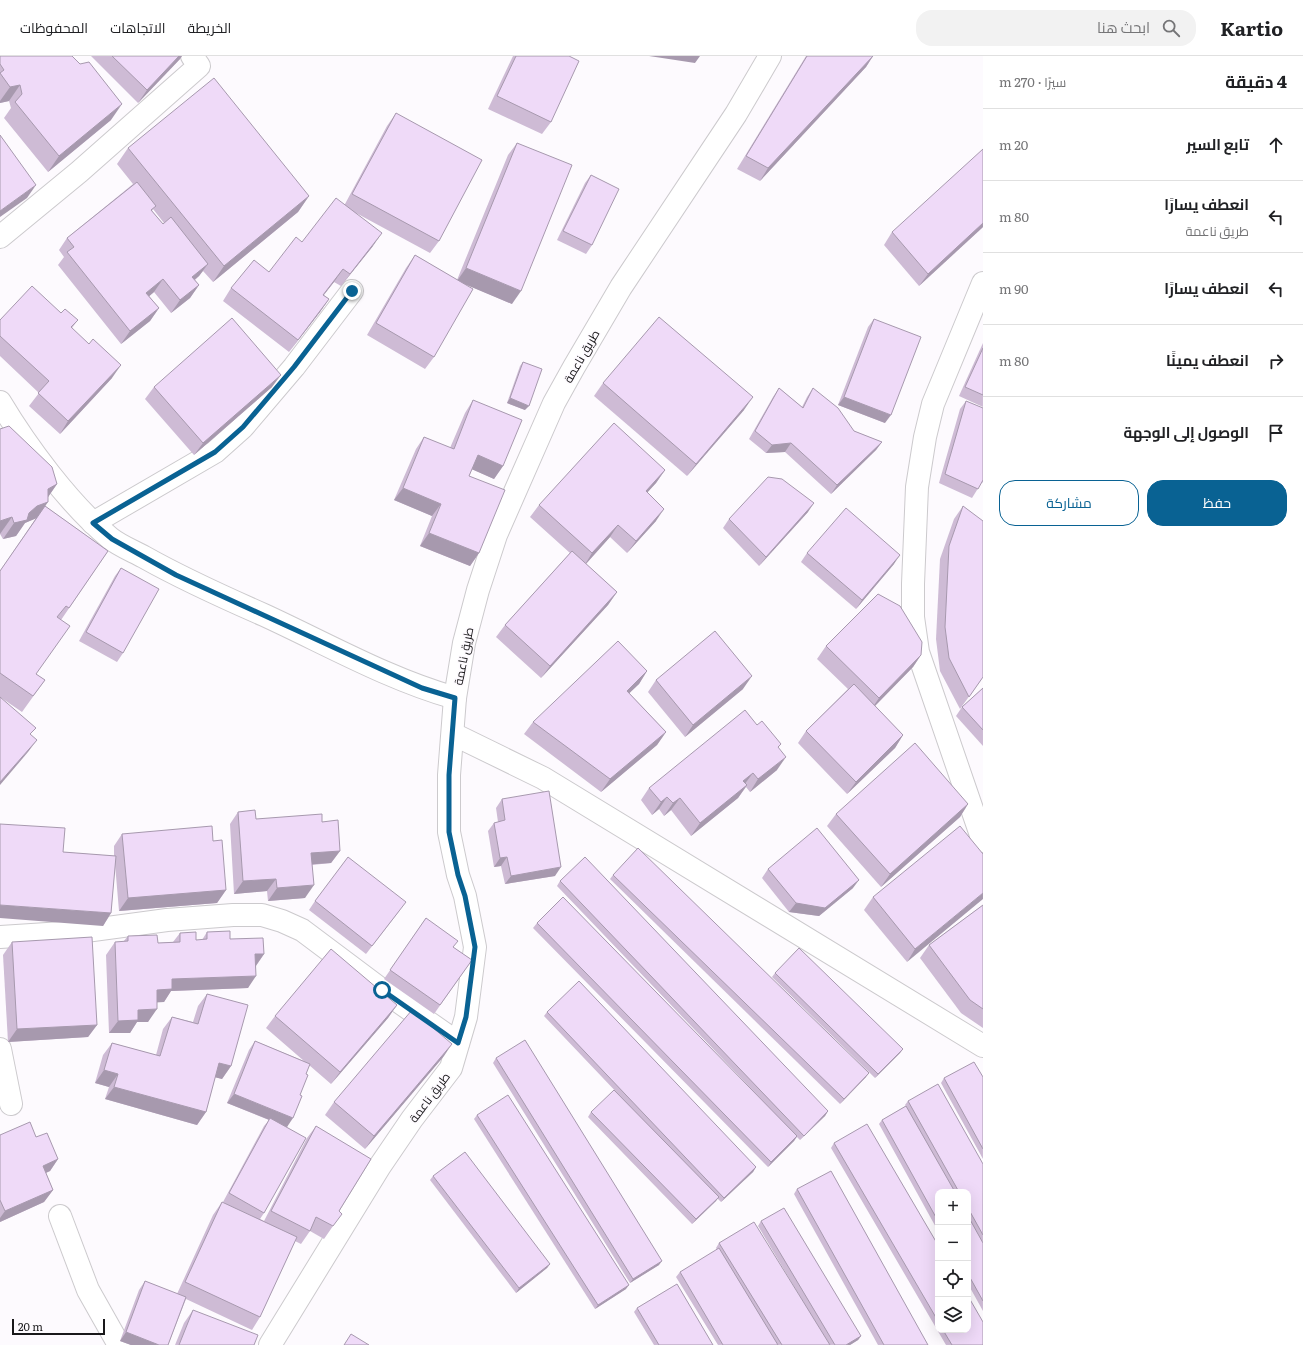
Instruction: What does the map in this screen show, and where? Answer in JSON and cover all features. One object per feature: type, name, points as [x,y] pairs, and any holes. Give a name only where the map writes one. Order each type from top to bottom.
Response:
[{"type":"street","points":[[0,237],[79,172],[199,66],[192,56]]},
{"type":"street","name":"طريق ناعمة","points":[[270,1345],[380,1166],[412,1119],[451,1068],[466,1017],[475,947],[465,896],[458,875],[449,832],[449,775],[455,698],[464,643],[478,590],[494,542],[554,403],[621,287],[736,114],[770,56]]},
{"type":"street","points":[[983,283],[933,404],[925,437],[917,487],[913,604],[918,652],[983,841]]},
{"type":"street","points":[[93,523],[215,452],[243,427],[294,367],[352,291]]},
{"type":"street","points":[[0,402],[12,421],[56,480],[93,523],[112,539],[176,575],[422,688],[455,698]]},
{"type":"street","points":[[453,734],[543,778],[983,1046]]},
{"type":"street","points":[[0,937],[78,932],[167,920],[233,915],[262,916],[282,921],[302,930],[382,990],[458,1043]]},
{"type":"street","points":[[0,1049],[12,1104]]},
{"type":"street","points":[[60,1216],[88,1290],[119,1345]]},
{"type":"building","points":[[0,56],[72,56],[80,64],[89,62],[122,104],[59,156],[15,102],[22,94],[20,85],[10,87],[0,73],[4,70],[0,64]]},
{"type":"building","points":[[112,56],[179,56],[147,90]]},
{"type":"building","points":[[516,56],[569,56],[579,61],[551,122],[497,96]]},
{"type":"building","points":[[807,56],[873,56],[768,168],[746,156]]},
{"type":"building","points":[[214,78],[309,196],[224,266],[128,148]]},
{"type":"building","points":[[396,113],[482,160],[439,241],[352,194]]},
{"type":"building","points":[[0,135],[36,185],[0,211]]},
{"type":"building","points":[[517,143],[572,165],[521,291],[466,268]]},
{"type":"building","points":[[983,149],[983,223],[928,274],[892,232]]},
{"type":"building","points":[[591,175],[619,189],[592,245],[563,231]]},
{"type":"building","points":[[137,182],[156,206],[151,210],[163,224],[171,217],[208,264],[192,277],[199,285],[180,300],[163,279],[146,293],[159,308],[130,331],[67,252],[74,247],[67,238]]},
{"type":"building","points":[[336,198],[382,233],[350,274],[343,269],[323,295],[329,299],[298,340],[231,288],[254,260],[269,272],[296,237],[302,242]]},
{"type":"building","points":[[415,255],[473,289],[434,357],[376,323]]},
{"type":"building","points":[[32,286],[61,313],[65,309],[78,320],[71,327],[89,344],[93,339],[121,365],[68,421],[38,393],[49,381],[0,336],[0,320]]},
{"type":"building","points":[[659,317],[753,397],[696,464],[603,383]]},
{"type":"building","points":[[232,318],[281,375],[203,443],[154,387]]},
{"type":"building","points":[[874,319],[921,337],[891,415],[844,397]]},
{"type":"building","points":[[983,348],[983,395],[965,387]]},
{"type":"building","points":[[523,362],[542,369],[529,406],[510,398]]},
{"type":"building","points":[[779,388],[803,408],[813,388],[838,408],[854,431],[882,442],[837,485],[791,443],[772,445],[755,431]]},
{"type":"building","points":[[473,400],[522,420],[503,466],[478,455],[469,476],[505,490],[479,553],[429,533],[441,504],[403,488],[424,437],[454,449]]},
{"type":"building","points":[[966,401],[983,408],[983,480],[978,489],[945,474]]},
{"type":"building","points":[[614,423],[665,470],[646,491],[664,509],[636,541],[618,525],[592,553],[539,505]]},
{"type":"building","points":[[9,426],[52,467],[57,484],[48,489],[48,502],[37,506],[29,513],[27,520],[14,523],[12,517],[0,521],[0,429]]},
{"type":"building","points":[[768,477],[782,479],[814,503],[766,557],[729,519]]},
{"type":"building","points":[[45,506],[108,551],[69,608],[66,606],[57,617],[70,626],[36,674],[45,680],[33,696],[0,673],[0,571]]},
{"type":"building","points":[[963,506],[983,521],[983,677],[969,697],[949,658],[945,627],[949,546]]},
{"type":"building","points":[[846,508],[900,555],[862,600],[807,553]]},
{"type":"building","points":[[572,551],[617,592],[550,666],[505,625]]},
{"type":"building","points":[[121,568],[159,589],[123,653],[86,632]]},
{"type":"building","points":[[878,594],[900,606],[922,642],[921,655],[879,698],[826,646]]},
{"type":"building","points":[[715,631],[752,676],[693,725],[656,680]]},
{"type":"building","points":[[618,641],[647,671],[627,691],[666,732],[610,779],[533,722]]},
{"type":"building","points":[[854,684],[903,735],[856,782],[806,731]]},
{"type":"building","points":[[983,688],[983,730],[962,707]]},
{"type":"building","points":[[0,697],[36,728],[30,734],[37,740],[0,782]]},
{"type":"building","points":[[745,710],[757,725],[762,721],[781,744],[778,747],[786,757],[758,779],[753,773],[743,781],[747,785],[700,823],[680,798],[673,803],[667,797],[661,802],[649,788]]},
{"type":"building","points":[[915,743],[968,804],[890,874],[836,814]]},
{"type":"building","points":[[549,791],[561,867],[511,876],[507,857],[500,858],[494,823],[505,820],[502,799]]},
{"type":"building","points":[[255,810],[256,819],[322,814],[322,822],[338,820],[340,851],[311,853],[314,885],[277,888],[276,879],[243,881],[238,812]]},
{"type":"building","points":[[0,824],[65,828],[63,852],[116,856],[111,913],[0,905]]},
{"type":"building","points":[[212,826],[213,841],[222,840],[226,890],[128,898],[122,834]]},
{"type":"building","points":[[960,826],[983,854],[983,893],[915,949],[873,897]]},
{"type":"building","points":[[817,828],[859,880],[825,908],[796,903],[768,869]]},
{"type":"building","points":[[638,848],[869,1073],[844,1099],[613,875]]},
{"type":"building","points":[[348,857],[406,902],[372,946],[315,901]]},
{"type":"building","points":[[585,857],[828,1111],[804,1136],[560,881]]},
{"type":"building","points":[[563,897],[797,1136],[771,1162],[537,923]]},
{"type":"building","points":[[983,905],[983,1009],[970,1000],[929,945]]},
{"type":"building","points":[[426,918],[458,941],[453,947],[472,960],[440,1005],[390,970]]},
{"type":"building","points":[[230,931],[230,939],[263,938],[264,954],[255,954],[256,976],[172,979],[172,989],[157,990],[157,1009],[138,1010],[138,1020],[118,1021],[115,942],[128,941],[128,936],[157,935],[158,943],[180,942],[180,933],[196,932],[196,940],[207,939],[207,932]]},
{"type":"building","points":[[92,937],[97,1025],[17,1029],[12,942]]},
{"type":"building","points":[[799,948],[903,1049],[878,1074],[775,973]]},
{"type":"building","points":[[331,949],[397,1005],[340,1072],[275,1016]]},
{"type":"building","points":[[579,981],[756,1167],[724,1198],[547,1012]]},
{"type":"building","points":[[207,994],[248,1005],[231,1066],[219,1063],[206,1112],[114,1087],[118,1074],[104,1070],[112,1043],[160,1056],[172,1017],[198,1024]]},
{"type":"building","points":[[412,1010],[452,1044],[374,1136],[334,1102]]},
{"type":"building","points":[[525,1040],[662,1261],[633,1279],[496,1058]]},
{"type":"building","points":[[255,1041],[310,1064],[306,1074],[308,1075],[300,1095],[302,1096],[293,1118],[234,1094]]},
{"type":"building","points":[[974,1062],[983,1077],[983,1149],[944,1078]]},
{"type":"building","points":[[938,1084],[983,1164],[983,1235],[971,1213],[971,1189],[957,1189],[908,1101]]},
{"type":"building","points":[[614,1090],[719,1197],[696,1219],[591,1112]]},
{"type":"building","points":[[508,1095],[629,1285],[598,1305],[477,1115]]},
{"type":"building","points":[[906,1106],[953,1189],[935,1189],[935,1216],[882,1120]]},
{"type":"building","points":[[270,1118],[306,1138],[264,1213],[229,1193]]},
{"type":"building","points":[[30,1122],[36,1137],[47,1133],[58,1159],[43,1166],[53,1190],[5,1211],[0,1200],[0,1135]]},
{"type":"building","points":[[867,1124],[935,1240],[935,1316],[834,1143]]},
{"type":"building","points":[[316,1126],[371,1159],[339,1211],[342,1214],[333,1226],[316,1217],[310,1231],[271,1211]]},
{"type":"building","points":[[465,1152],[550,1264],[519,1288],[433,1176]]},
{"type":"building","points":[[831,1171],[928,1345],[884,1345],[797,1189]]},
{"type":"building","points":[[222,1202],[297,1237],[260,1317],[185,1282]]},
{"type":"building","points":[[784,1208],[861,1336],[846,1345],[835,1345],[761,1221]]},
{"type":"building","points":[[971,1221],[983,1243],[983,1301],[971,1279]]},
{"type":"building","points":[[754,1222],[830,1345],[782,1345],[719,1243]]},
{"type":"building","points":[[719,1248],[778,1345],[723,1345],[680,1272]]},
{"type":"building","points":[[145,1281],[186,1297],[168,1345],[159,1345],[126,1332]]},
{"type":"building","points":[[677,1284],[713,1345],[659,1345],[637,1308]]},
{"type":"building","points":[[971,1301],[983,1322],[983,1345],[952,1345],[945,1333],[971,1333]]},
{"type":"building","points":[[193,1310],[258,1335],[254,1345],[179,1345]]},
{"type":"building","points":[[351,1334],[369,1345],[344,1345]]},
{"type":"route","points":[[352,291],[294,367],[243,427],[215,452],[93,523],[112,539],[176,575],[363,662],[422,688],[455,698],[449,775],[449,832],[458,875],[465,896],[475,947],[466,1017],[458,1043],[382,990]]}]
